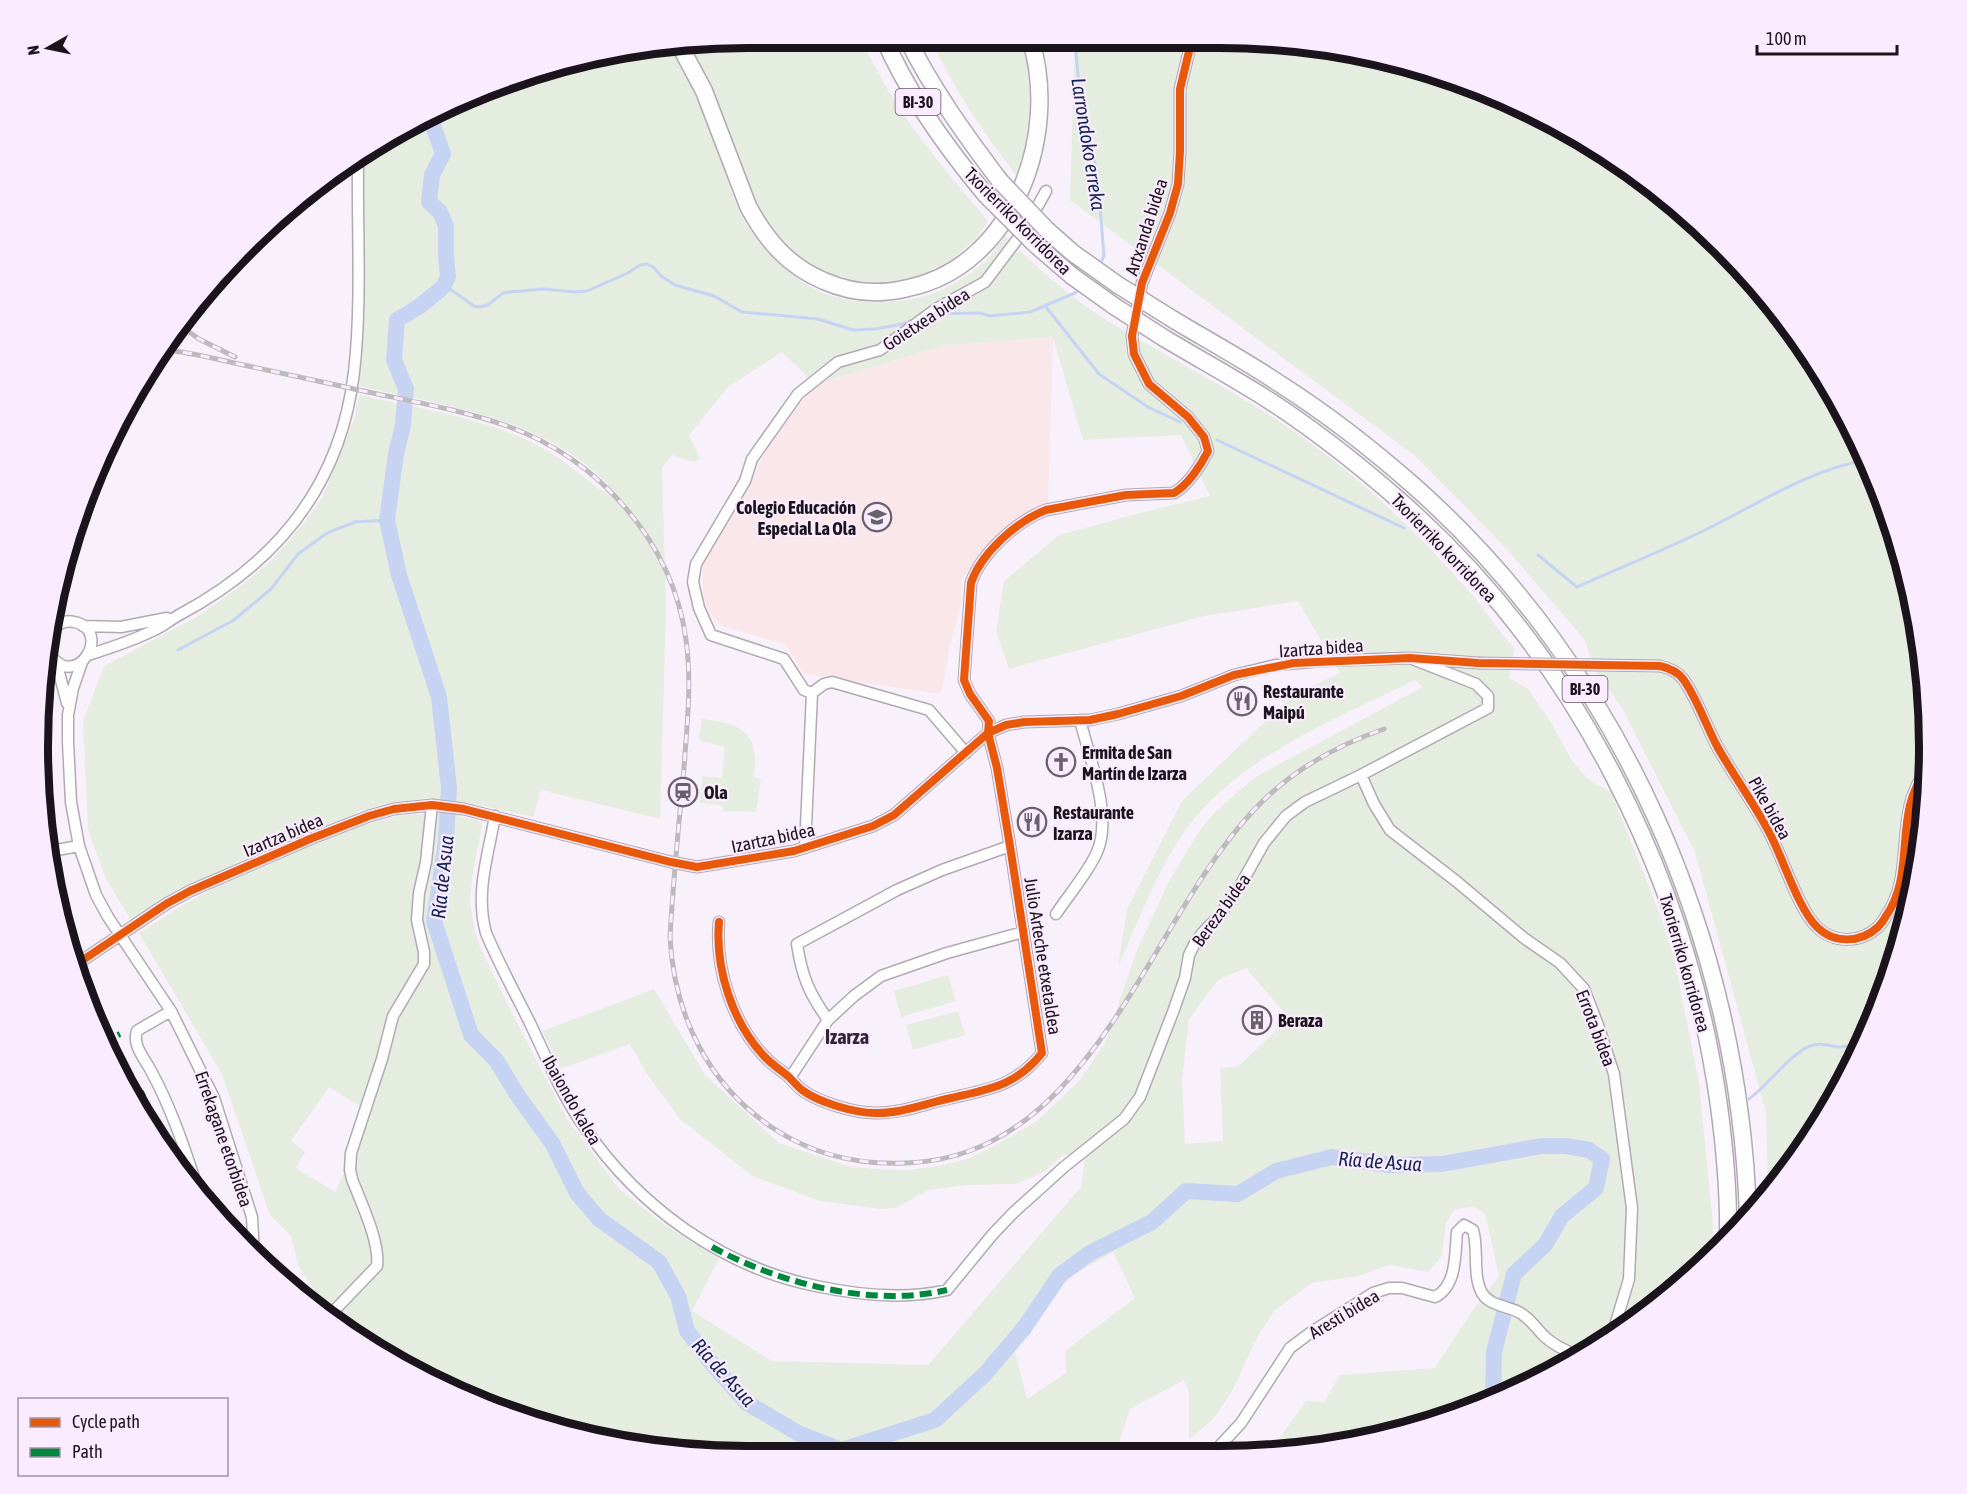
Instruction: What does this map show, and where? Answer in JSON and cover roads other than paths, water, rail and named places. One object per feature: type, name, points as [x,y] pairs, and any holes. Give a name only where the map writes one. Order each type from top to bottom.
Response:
[{"type":"highway","name":"Txorierriko korridorea","points":[[889,48],[909,88],[958,162],[985,194],[1036,245],[1072,276],[1114,306],[1247,386],[1299,421],[1401,502],[1466,567],[1496,601],[1549,671],[1588,730],[1620,789],[1665,892],[1693,980],[1710,1051],[1721,1125],[1728,1227]]},
{"type":"highway","name":"Txorierriko korridorea","points":[[914,48],[939,94],[972,144],[1000,181],[1048,231],[1073,253],[1118,285],[1279,382],[1361,442],[1414,487],[1494,567],[1532,613],[1580,680],[1620,747],[1648,801],[1684,885],[1721,1008],[1736,1085],[1745,1159],[1747,1206]]},
{"type":"highway","points":[[923,48],[932,68],[939,94]]},
{"type":"highway","points":[[683,51],[704,91],[748,206],[756,222],[774,247],[806,273],[834,285],[860,291],[886,292],[925,284],[956,268],[981,248],[1010,211],[1031,161],[1038,124],[1038,77],[1032,48]]},
{"type":"street","name":"Artxanda bidea","points":[[988,733],[989,722],[970,694],[964,680],[971,583],[975,571],[983,560],[1001,541],[1036,514],[1046,510],[1126,495],[1174,493],[1180,490],[1208,451],[1203,437],[1188,417],[1149,384],[1134,354],[1132,336],[1142,283],[1170,213],[1178,184],[1180,89],[1190,48]]},
{"type":"street","points":[[54,659],[69,666],[153,631],[215,596],[247,572],[274,547],[312,499],[341,434],[354,374],[357,338],[358,167]]},
{"type":"street","name":"Goietxea bidea","points":[[812,693],[804,690],[784,659],[711,635],[699,609],[693,582],[696,564],[745,481],[752,459],[798,394],[838,362],[880,350],[936,309],[985,282],[1026,230],[1046,191]]},
{"type":"street","points":[[83,626],[121,627],[179,615]]},
{"type":"street","points":[[59,626],[66,622],[78,623],[91,636],[92,643],[73,688],[68,715]]},
{"type":"street","name":"Izartza bidea","points":[[82,961],[166,904],[190,891],[369,816],[394,809],[433,805],[464,809],[590,843],[690,866],[720,864],[805,849],[886,821],[988,733],[1006,725],[1024,722],[1090,720],[1155,704],[1234,675],[1276,665],[1410,658],[1478,663]]},
{"type":"street","name":"Bereza bidea","points":[[947,1290],[1013,1213],[1064,1167],[1124,1119],[1140,1097],[1185,978],[1196,941],[1221,915],[1264,843],[1286,816],[1305,802],[1488,708],[1488,696],[1476,684],[1410,658]]},
{"type":"street","points":[[53,662],[65,693],[68,715]]},
{"type":"street","name":"Pike bidea","points":[[1478,663],[1660,666],[1672,669],[1683,679],[1718,747],[1768,830],[1804,908],[1816,927],[1828,935],[1848,941],[1858,939],[1879,927],[1895,904],[1904,872],[1910,799],[1918,782]]},
{"type":"street","points":[[805,849],[812,693],[824,684],[832,682],[929,710],[966,753]]},
{"type":"street","name":"Errekagane etorbidea","points":[[68,715],[71,802],[79,846],[96,895],[171,1011],[210,1089],[232,1150],[252,1217],[253,1241]]},
{"type":"street","points":[[1056,914],[1096,854],[1102,838],[1104,823],[1102,803],[1080,720]]},
{"type":"street","name":"Julio Arteche etxetaldea","points":[[719,922],[717,939],[723,981],[742,1024],[764,1056],[803,1091],[835,1106],[875,1113],[897,1111],[994,1088],[1030,1068],[1042,1053],[1011,846],[997,768],[988,733]]},
{"type":"street","name":"Errota bidea","points":[[1361,775],[1374,804],[1390,830],[1524,938],[1560,963],[1584,989],[1614,1074],[1632,1208],[1629,1279],[1616,1323]]},
{"type":"street","points":[[334,1311],[377,1266],[378,1257],[373,1238],[352,1179],[351,1153],[376,1080],[393,1016],[424,964],[424,952],[417,920],[433,805]]},
{"type":"street","name":"Ibaiondo kalea","points":[[495,816],[481,887],[482,918],[486,933],[571,1107],[598,1147],[636,1190],[670,1219],[712,1247],[761,1270],[802,1283],[876,1294],[929,1293],[947,1290]]},
{"type":"street","points":[[56,850],[79,846]]},
{"type":"street","points":[[828,1020],[813,999],[801,971],[797,944],[897,890],[942,870],[1011,846]]},
{"type":"street","name":"Julio Arteche etxetaldea","points":[[790,1078],[828,1020],[880,976],[947,953],[1023,932]]},
{"type":"street","points":[[171,1011],[137,1031],[135,1042],[173,1118],[192,1173]]},
{"type":"street","name":"Aresti bidea","points":[[1220,1446],[1241,1422],[1290,1348],[1310,1333],[1372,1293],[1389,1288],[1402,1288],[1435,1297],[1443,1293],[1454,1274],[1457,1232],[1464,1225],[1473,1230],[1476,1239],[1478,1280],[1483,1295],[1492,1302],[1514,1310],[1533,1323],[1546,1338],[1569,1352]]},
{"type":"waterway","name":"Larrondoko erreka","points":[[1079,48],[1076,54],[1078,99],[1081,114],[1089,127],[1098,181],[1104,256],[1099,266]]},
{"type":"waterway","name":"Ría de Asua","points":[[432,123],[443,154],[432,175],[429,202],[440,212],[446,226],[448,277],[443,287],[420,306],[397,320],[394,360],[406,389],[403,425],[396,454],[387,520],[399,575],[439,697],[449,788],[446,841],[434,921],[471,1035],[496,1060],[518,1096],[552,1143],[577,1193],[599,1219],[659,1262],[678,1296],[687,1331],[747,1403],[798,1433],[831,1446]]},
{"type":"waterway","name":"Larrondoko erreka","points":[[443,287],[479,307],[488,305],[503,293],[544,289],[587,291],[628,273],[640,265],[647,264],[675,285],[714,296],[742,312],[818,319],[853,330],[875,329],[913,320]]},
{"type":"waterway","name":"Larrondoko erreka","points":[[934,314],[980,313],[990,316],[1030,312],[1080,289]]},
{"type":"waterway","points":[[1046,307],[1099,374],[1148,407],[1180,422]]},
{"type":"waterway","points":[[1217,440],[1404,528]]},
{"type":"waterway","points":[[1538,555],[1577,587],[1688,538],[1803,480],[1858,462]]},
{"type":"waterway","points":[[178,650],[234,620],[271,589],[298,554],[327,533],[355,522],[387,520]]},
{"type":"waterway","points":[[1749,1099],[1802,1050],[1821,1044],[1839,1047],[1852,1045]]},
{"type":"waterway","name":"Ría de Asua","points":[[854,1446],[935,1420],[985,1374],[1024,1328],[1060,1275],[1090,1253],[1152,1222],[1186,1191],[1238,1194],[1276,1171],[1332,1157],[1389,1165],[1442,1164],[1542,1146],[1566,1146],[1589,1150],[1602,1159],[1596,1188],[1562,1216],[1545,1245],[1514,1274],[1494,1352],[1493,1390]]},
{"type":"railway","points":[[186,330],[235,357]]},
{"type":"railway","points":[[172,351],[429,405],[507,426],[540,440],[572,459],[626,508],[648,538],[665,570],[678,604],[688,656],[688,720],[670,937],[679,994],[699,1047],[714,1071],[732,1093],[752,1113],[776,1130],[806,1146],[838,1157],[871,1162],[905,1163],[969,1151],[1023,1122],[1069,1079],[1109,1028],[1215,859],[1253,811],[1297,772],[1331,752],[1384,729]]},
{"type":"place","name":"Colegio Educación Especial La Ola","points":[[877,517]]},
{"type":"place","name":"Restaurante Maipú","points":[[1242,701]]},
{"type":"place","name":"Ermita de San Martín de Izarza","points":[[1061,762]]},
{"type":"place","name":"Ola","points":[[683,792]]},
{"type":"place","name":"Restaurante Izarza","points":[[1032,822]]},
{"type":"place","name":"Beraza","points":[[1257,1020]]},
{"type":"district","name":"Izarza","points":[[847,1036]]}]
